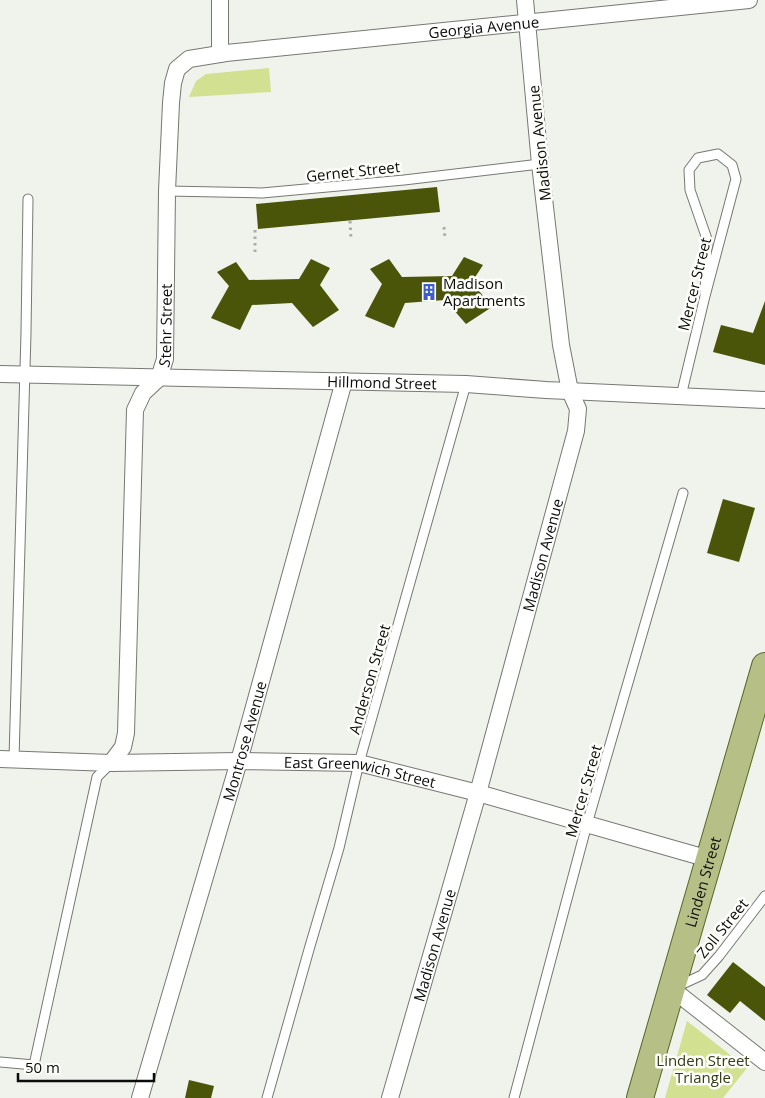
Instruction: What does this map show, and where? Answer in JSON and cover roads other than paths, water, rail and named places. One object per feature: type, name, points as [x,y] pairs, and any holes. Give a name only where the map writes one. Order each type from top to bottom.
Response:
[{"type":"main road","name":"Linden Street","points":[[640,1098],[709,859],[762,692],[765,666]]},
{"type":"street","points":[[220,0],[220,54]]},
{"type":"street","name":"Madison Avenue","points":[[390,1098],[478,793],[576,431],[578,409],[570,391],[561,345],[540,164],[525,0]]},
{"type":"street","name":"Georgia Avenue","points":[[220,54],[527,21],[748,0]]},
{"type":"street","name":"Stehr Street","points":[[111,763],[123,747],[126,732],[135,410],[143,393],[159,378],[165,359],[167,191],[171,103],[177,69],[189,59],[220,54]]},
{"type":"street","name":"Hillmond Street","points":[[0,374],[466,384],[765,400]]},
{"type":"street","name":"Montrose Avenue","points":[[140,1098],[239,761],[344,381]]},
{"type":"street","name":"East Greenwich Street","points":[[7,759],[111,763],[239,761],[360,763],[478,793],[709,859]]},
{"type":"street","points":[[672,989],[765,1062]]},
{"type":"lane","name":"Mercer Street","points":[[681,396],[736,179],[732,165],[718,154],[698,158],[689,170],[690,190],[707,238],[705,296]]},
{"type":"lane","name":"Gernet Street","points":[[167,191],[262,193],[404,180],[540,164]]},
{"type":"lane","points":[[7,759],[24,374],[28,199]]},
{"type":"lane","name":"Anderson Street","points":[[267,1098],[339,848],[360,763],[466,384]]},
{"type":"lane","name":"Mercer Street","points":[[514,1098],[587,824],[683,493]]},
{"type":"lane","points":[[0,1062],[34,1065],[97,777],[111,763]]},
{"type":"lane","name":"Zoll Street","points":[[672,989],[702,975],[765,896]]},
{"type":"place","name":"Madison Apartments","points":[[429,292]]},
{"type":"park label","name":"Linden Street Triangle","points":[[703,1068]]}]
